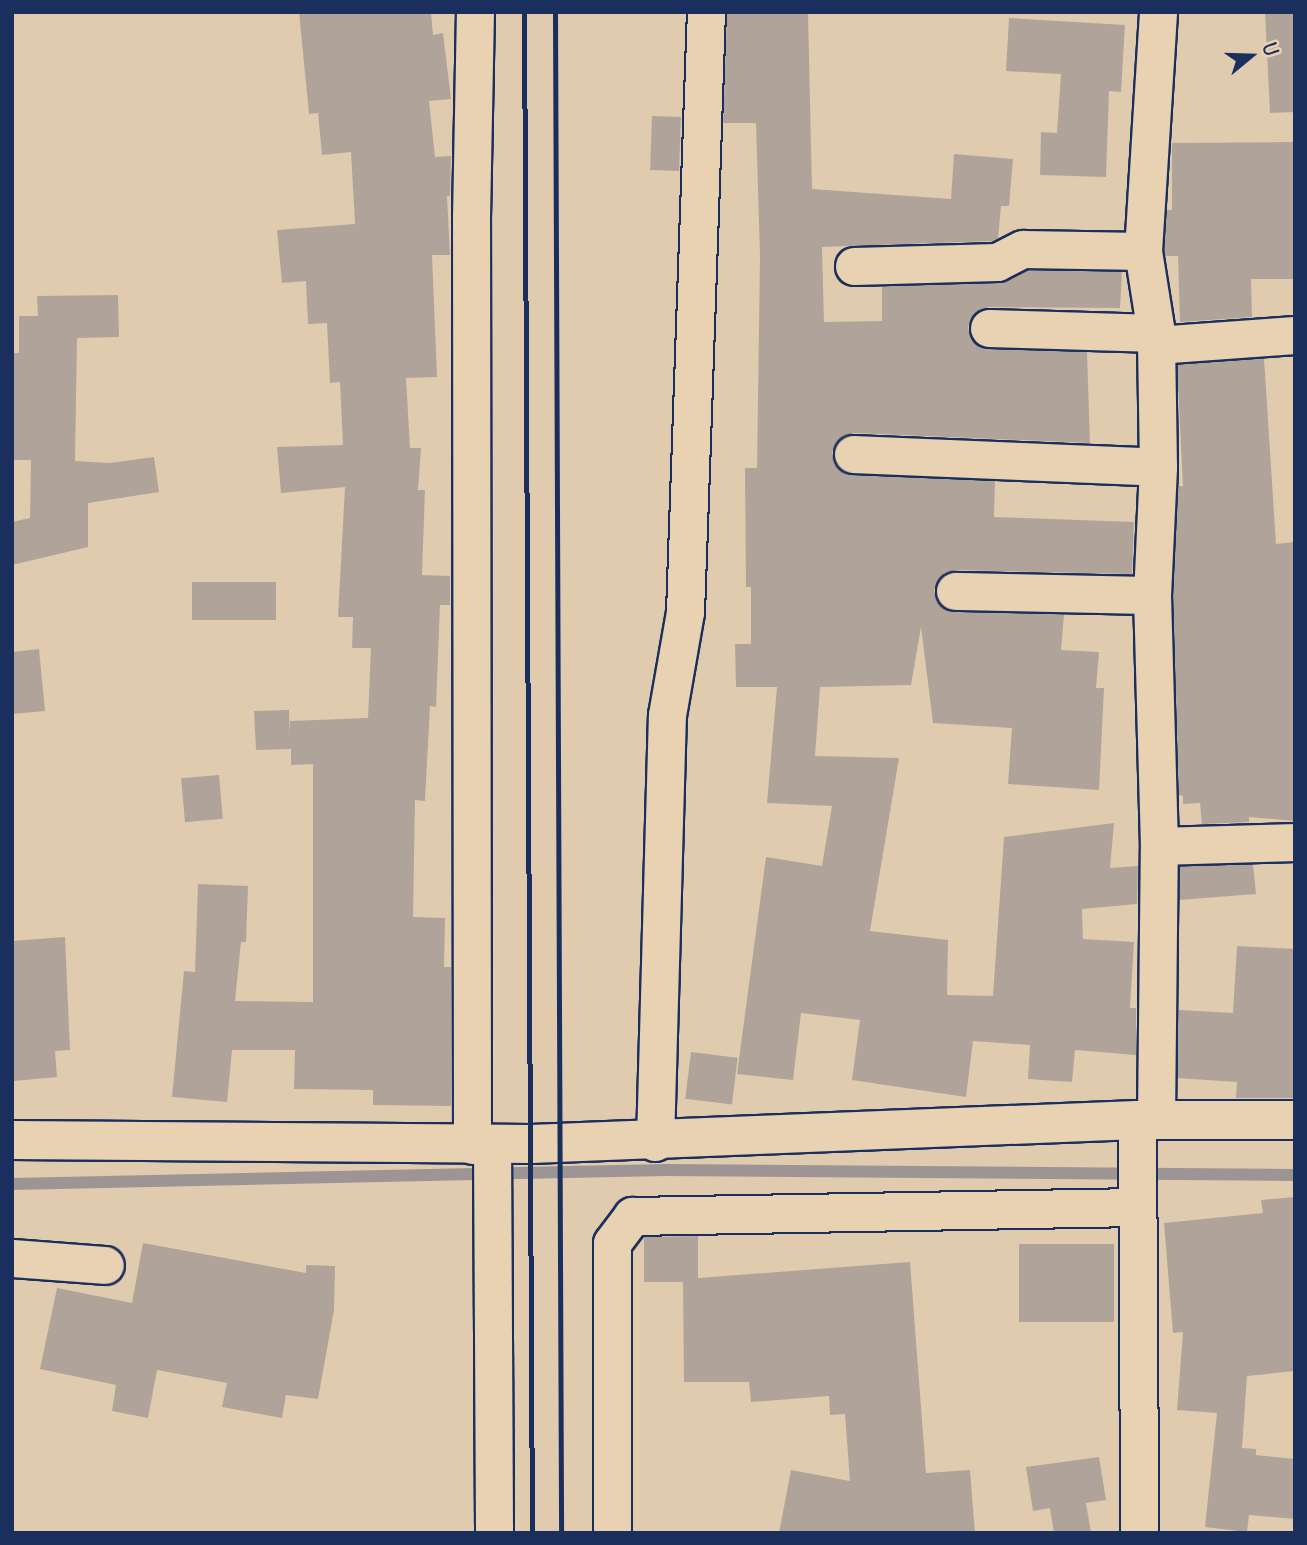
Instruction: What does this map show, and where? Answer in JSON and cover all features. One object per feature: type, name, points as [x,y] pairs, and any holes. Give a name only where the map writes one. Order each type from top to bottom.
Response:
[{"type":"main road","points":[[12,1140],[485,1152],[655,1142],[1140,1158],[1295,1120]]},
{"type":"street","points":[[475,12],[471,218],[485,1152],[492,1209],[494,1533]]},
{"type":"street","points":[[655,1142],[667,715],[685,612],[706,12]]},
{"type":"street","points":[[1139,1533],[1140,1158],[1159,846],[1152,596],[1158,467],[1156,339],[1143,251],[1158,12]]},
{"type":"street","points":[[854,266],[997,262],[1023,249],[1143,251]]},
{"type":"street","points":[[989,328],[1156,339],[1295,335]]},
{"type":"street","points":[[853,454],[1158,467]]},
{"type":"street","points":[[955,591],[1152,596]]},
{"type":"street","points":[[1159,846],[1295,842]]},
{"type":"street","points":[[612,1533],[612,1243],[632,1216],[1140,1158]]},
{"type":"street","points":[[12,1258],[105,1265]]},
{"type":"building","points":[[299,12],[431,12],[433,35],[443,33],[451,99],[429,101],[435,157],[451,156],[450,196],[447,196],[450,255],[432,255],[437,377],[406,378],[410,448],[421,448],[418,490],[425,490],[422,575],[450,576],[450,605],[440,605],[436,707],[430,706],[425,801],[415,800],[413,917],[445,918],[444,967],[451,967],[451,1106],[373,1105],[373,1090],[294,1089],[295,1050],[232,1050],[227,1102],[172,1097],[184,971],[195,972],[198,884],[248,886],[246,942],[241,942],[235,1001],[313,1002],[313,764],[291,765],[291,749],[256,750],[254,711],[289,710],[290,738],[290,721],[368,718],[371,648],[352,648],[353,617],[338,617],[345,487],[281,493],[277,447],[343,445],[340,382],[330,383],[327,323],[308,324],[306,281],[282,283],[277,230],[355,224],[351,152],[322,155],[318,113],[309,114]]},
{"type":"building","points":[[727,12],[808,12],[812,189],[951,199],[954,154],[1013,159],[1009,206],[1001,206],[998,238],[992,241],[822,247],[824,322],[882,321],[882,286],[998,283],[1028,270],[1122,272],[1120,308],[989,307],[972,316],[968,327],[971,339],[988,349],[1087,352],[1090,443],[854,433],[843,436],[832,452],[835,464],[852,475],[995,481],[994,517],[1134,522],[1132,574],[955,570],[944,573],[934,590],[937,602],[954,612],[1064,614],[1061,650],[1099,652],[1096,688],[1104,688],[1099,790],[1008,784],[1012,728],[933,723],[921,627],[911,685],[820,687],[815,756],[899,758],[870,931],[948,940],[947,995],[993,996],[1004,837],[1114,823],[1110,868],[1138,866],[1137,904],[1082,909],[1083,939],[1134,942],[1130,1008],[1136,1008],[1136,1055],[1075,1050],[1072,1082],[1028,1079],[1030,1045],[973,1041],[966,1097],[852,1080],[860,1020],[801,1013],[793,1080],[737,1074],[766,857],[822,866],[832,806],[767,803],[777,687],[736,687],[735,644],[751,644],[751,587],[746,587],[745,468],[757,468],[760,256],[756,123],[723,123]]},
{"type":"building","points":[[1265,12],[1295,12],[1295,112],[1270,113]]},
{"type":"building","points":[[1009,18],[1125,25],[1121,92],[1109,91],[1106,177],[1040,175],[1041,132],[1057,133],[1061,74],[1006,71]]},
{"type":"building","points":[[652,116],[681,117],[679,171],[650,170]]},
{"type":"building","points":[[1295,142],[1295,279],[1251,279],[1252,317],[1180,322],[1178,256],[1165,256],[1164,250],[1167,210],[1172,210],[1172,143]]},
{"type":"building","points":[[118,295],[119,337],[77,338],[75,461],[110,463],[154,457],[159,492],[88,503],[88,547],[12,565],[12,522],[30,518],[31,460],[12,460],[12,353],[19,353],[19,316],[38,316],[37,296]]},
{"type":"building","points":[[1264,358],[1276,544],[1295,542],[1295,821],[1249,817],[1249,822],[1202,824],[1200,803],[1183,804],[1183,796],[1179,795],[1173,595],[1178,486],[1183,486],[1177,365]]},
{"type":"building","points":[[192,582],[276,582],[276,620],[192,620]]},
{"type":"building","points":[[39,649],[45,711],[12,714],[12,652]]},
{"type":"building","points":[[219,775],[223,819],[185,822],[181,778]]},
{"type":"building","points":[[1253,864],[1256,894],[1179,900],[1180,866]]},
{"type":"building","points":[[65,937],[70,1050],[55,1051],[57,1077],[14,1081],[12,941]]},
{"type":"building","points":[[1237,946],[1295,949],[1295,1098],[1236,1098],[1237,1082],[1177,1078],[1178,1010],[1233,1013]]},
{"type":"building","points":[[691,1052],[738,1058],[732,1104],[685,1099]]},
{"type":"building","points":[[1295,1197],[1295,1371],[1247,1376],[1242,1448],[1256,1449],[1256,1455],[1295,1459],[1295,1519],[1249,1515],[1247,1532],[1205,1527],[1217,1413],[1177,1410],[1183,1332],[1173,1333],[1164,1223],[1263,1213],[1261,1200]]},
{"type":"building","points":[[698,1236],[698,1278],[910,1262],[926,1473],[970,1470],[975,1533],[779,1533],[791,1470],[850,1481],[845,1414],[830,1415],[829,1396],[751,1402],[749,1382],[684,1382],[683,1282],[644,1282],[644,1237]]},
{"type":"building","points":[[143,1243],[306,1273],[306,1265],[335,1266],[334,1310],[318,1399],[286,1395],[282,1418],[222,1407],[227,1383],[157,1370],[148,1418],[112,1411],[116,1385],[40,1369],[57,1288],[132,1303]]},
{"type":"building","points":[[1019,1244],[1114,1244],[1114,1322],[1019,1322]]},
{"type":"building","points":[[1099,1457],[1106,1500],[1086,1503],[1091,1533],[1054,1533],[1050,1508],[1033,1511],[1026,1467]]},
{"type":"waterway","points":[[12,1184],[665,1170],[1295,1175]]},
{"type":"railway","points":[[524,12],[532,1533]]},
{"type":"railway","points":[[555,12],[561,1533]]}]
